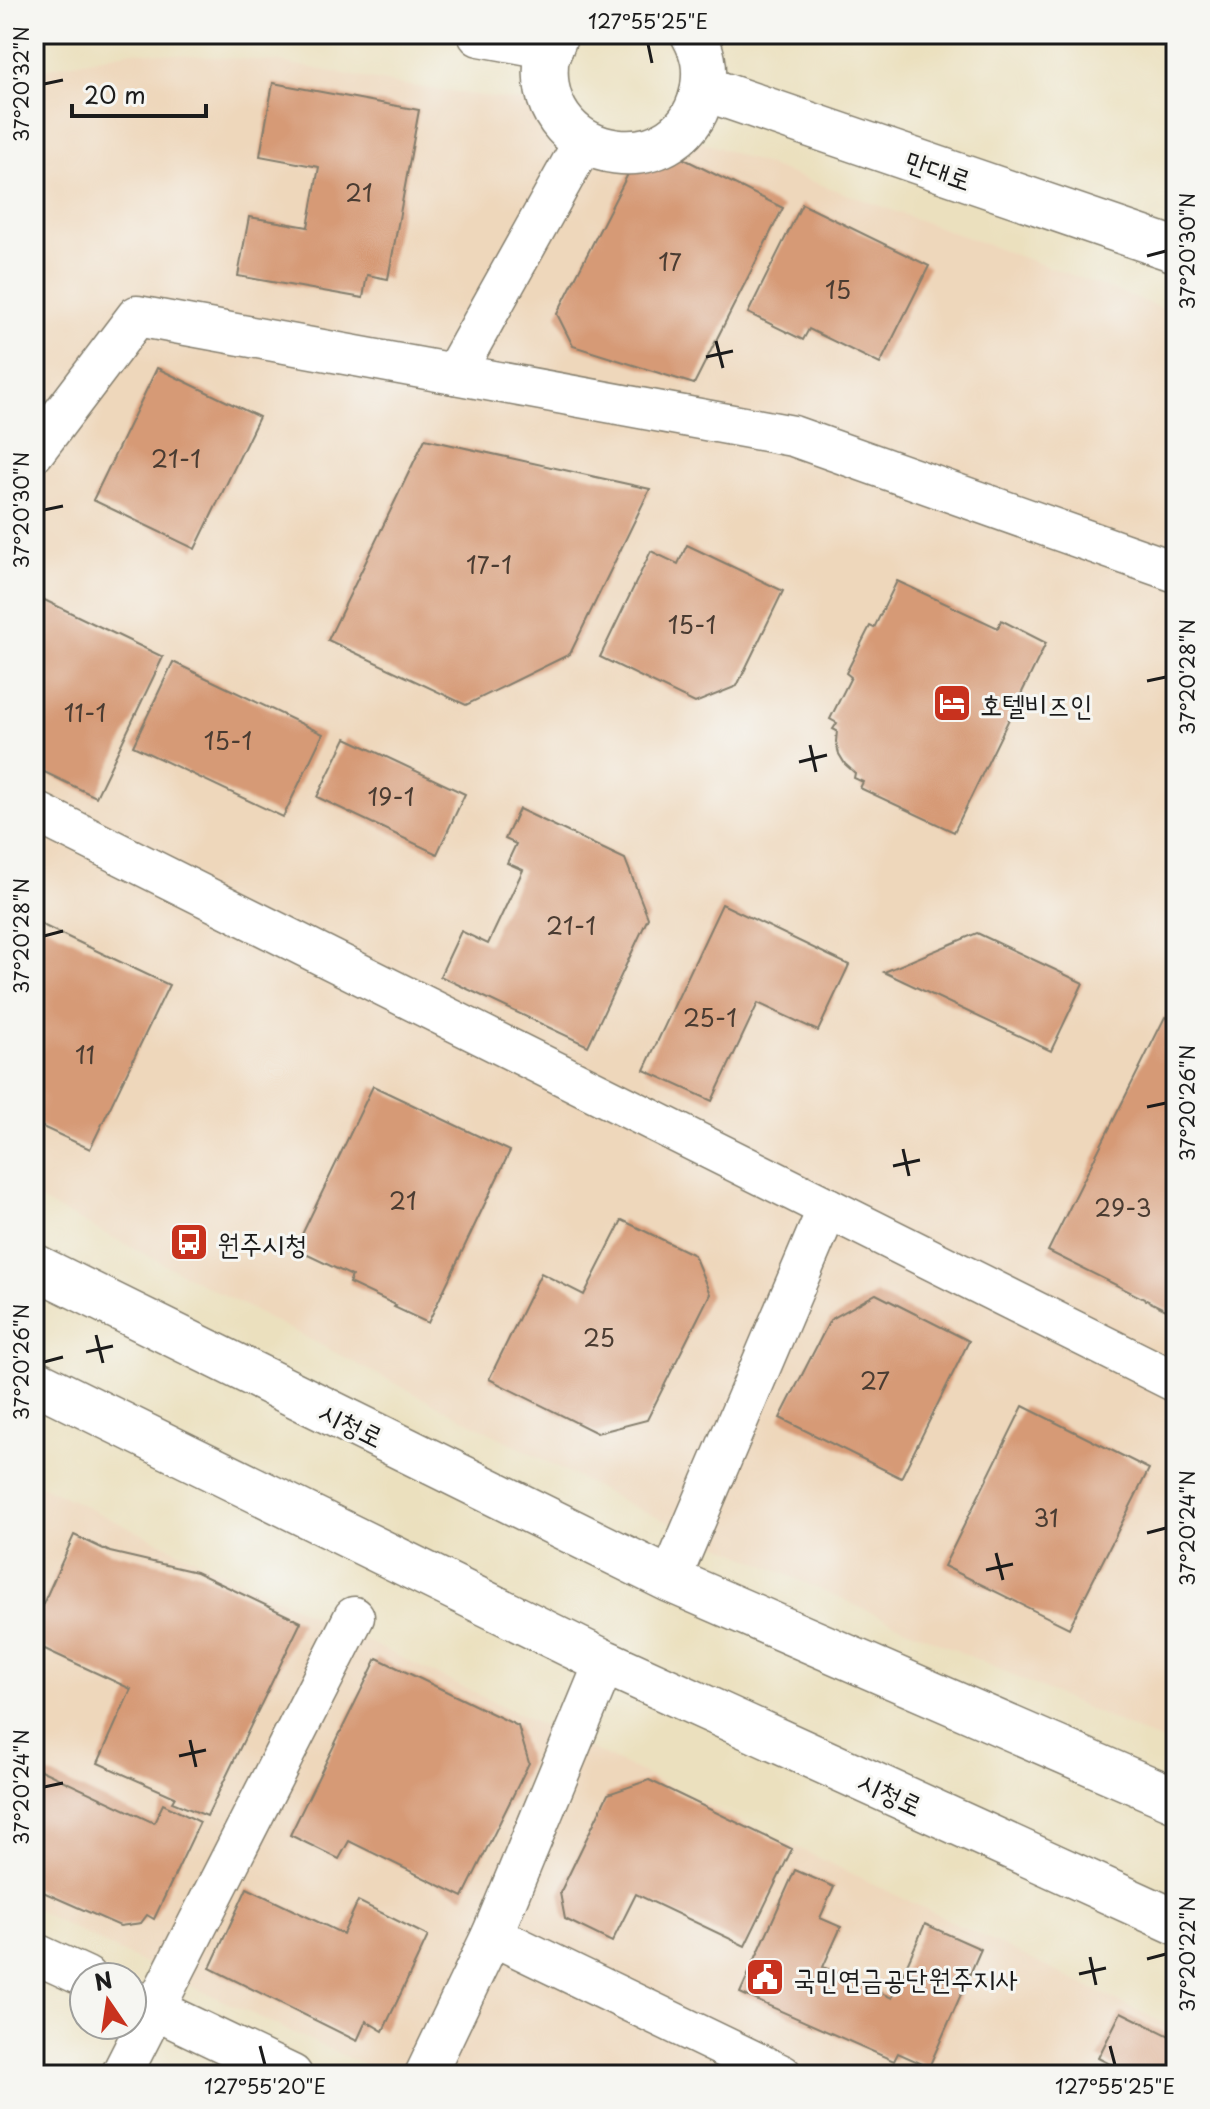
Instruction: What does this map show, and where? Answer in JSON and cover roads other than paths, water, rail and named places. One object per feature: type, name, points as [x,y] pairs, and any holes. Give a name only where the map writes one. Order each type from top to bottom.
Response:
[{"type":"street","points":[[480,34],[554,41],[546,60],[546,87],[555,113],[572,133],[584,141],[596,148],[622,153],[648,150],[671,139],[690,121],[701,98],[705,73],[701,48],[693,34]]},
{"type":"street","name":"만대로","points":[[703,88],[1176,250]]},
{"type":"street","points":[[454,374],[584,141]]},
{"type":"street","points":[[34,452],[137,316],[793,436],[1176,572]]},
{"type":"street","points":[[34,811],[1176,1382]]},
{"type":"street","points":[[670,1580],[828,1208]]},
{"type":"street","name":"시청로","points":[[34,1266],[670,1580],[1176,1800]]},
{"type":"street","name":"시청로","points":[[34,1381],[605,1662],[1176,1922]]},
{"type":"street","points":[[148,1997],[354,1617]]},
{"type":"street","points":[[425,2075],[492,1935],[605,1662]]},
{"type":"street","points":[[492,1935],[782,2075]]},
{"type":"street","points":[[34,1953],[68,1969]]},
{"type":"street","points":[[148,2006],[292,2075]]},
{"type":"street","points":[[121,2075],[132,2041]]},
{"type":"place","name":"호텔비즈인","points":[[952,703]]},
{"type":"place","name":"원주시청","points":[[189,1242]]},
{"type":"place","name":"국민연금공단원주지사","points":[[765,1977]]}]
